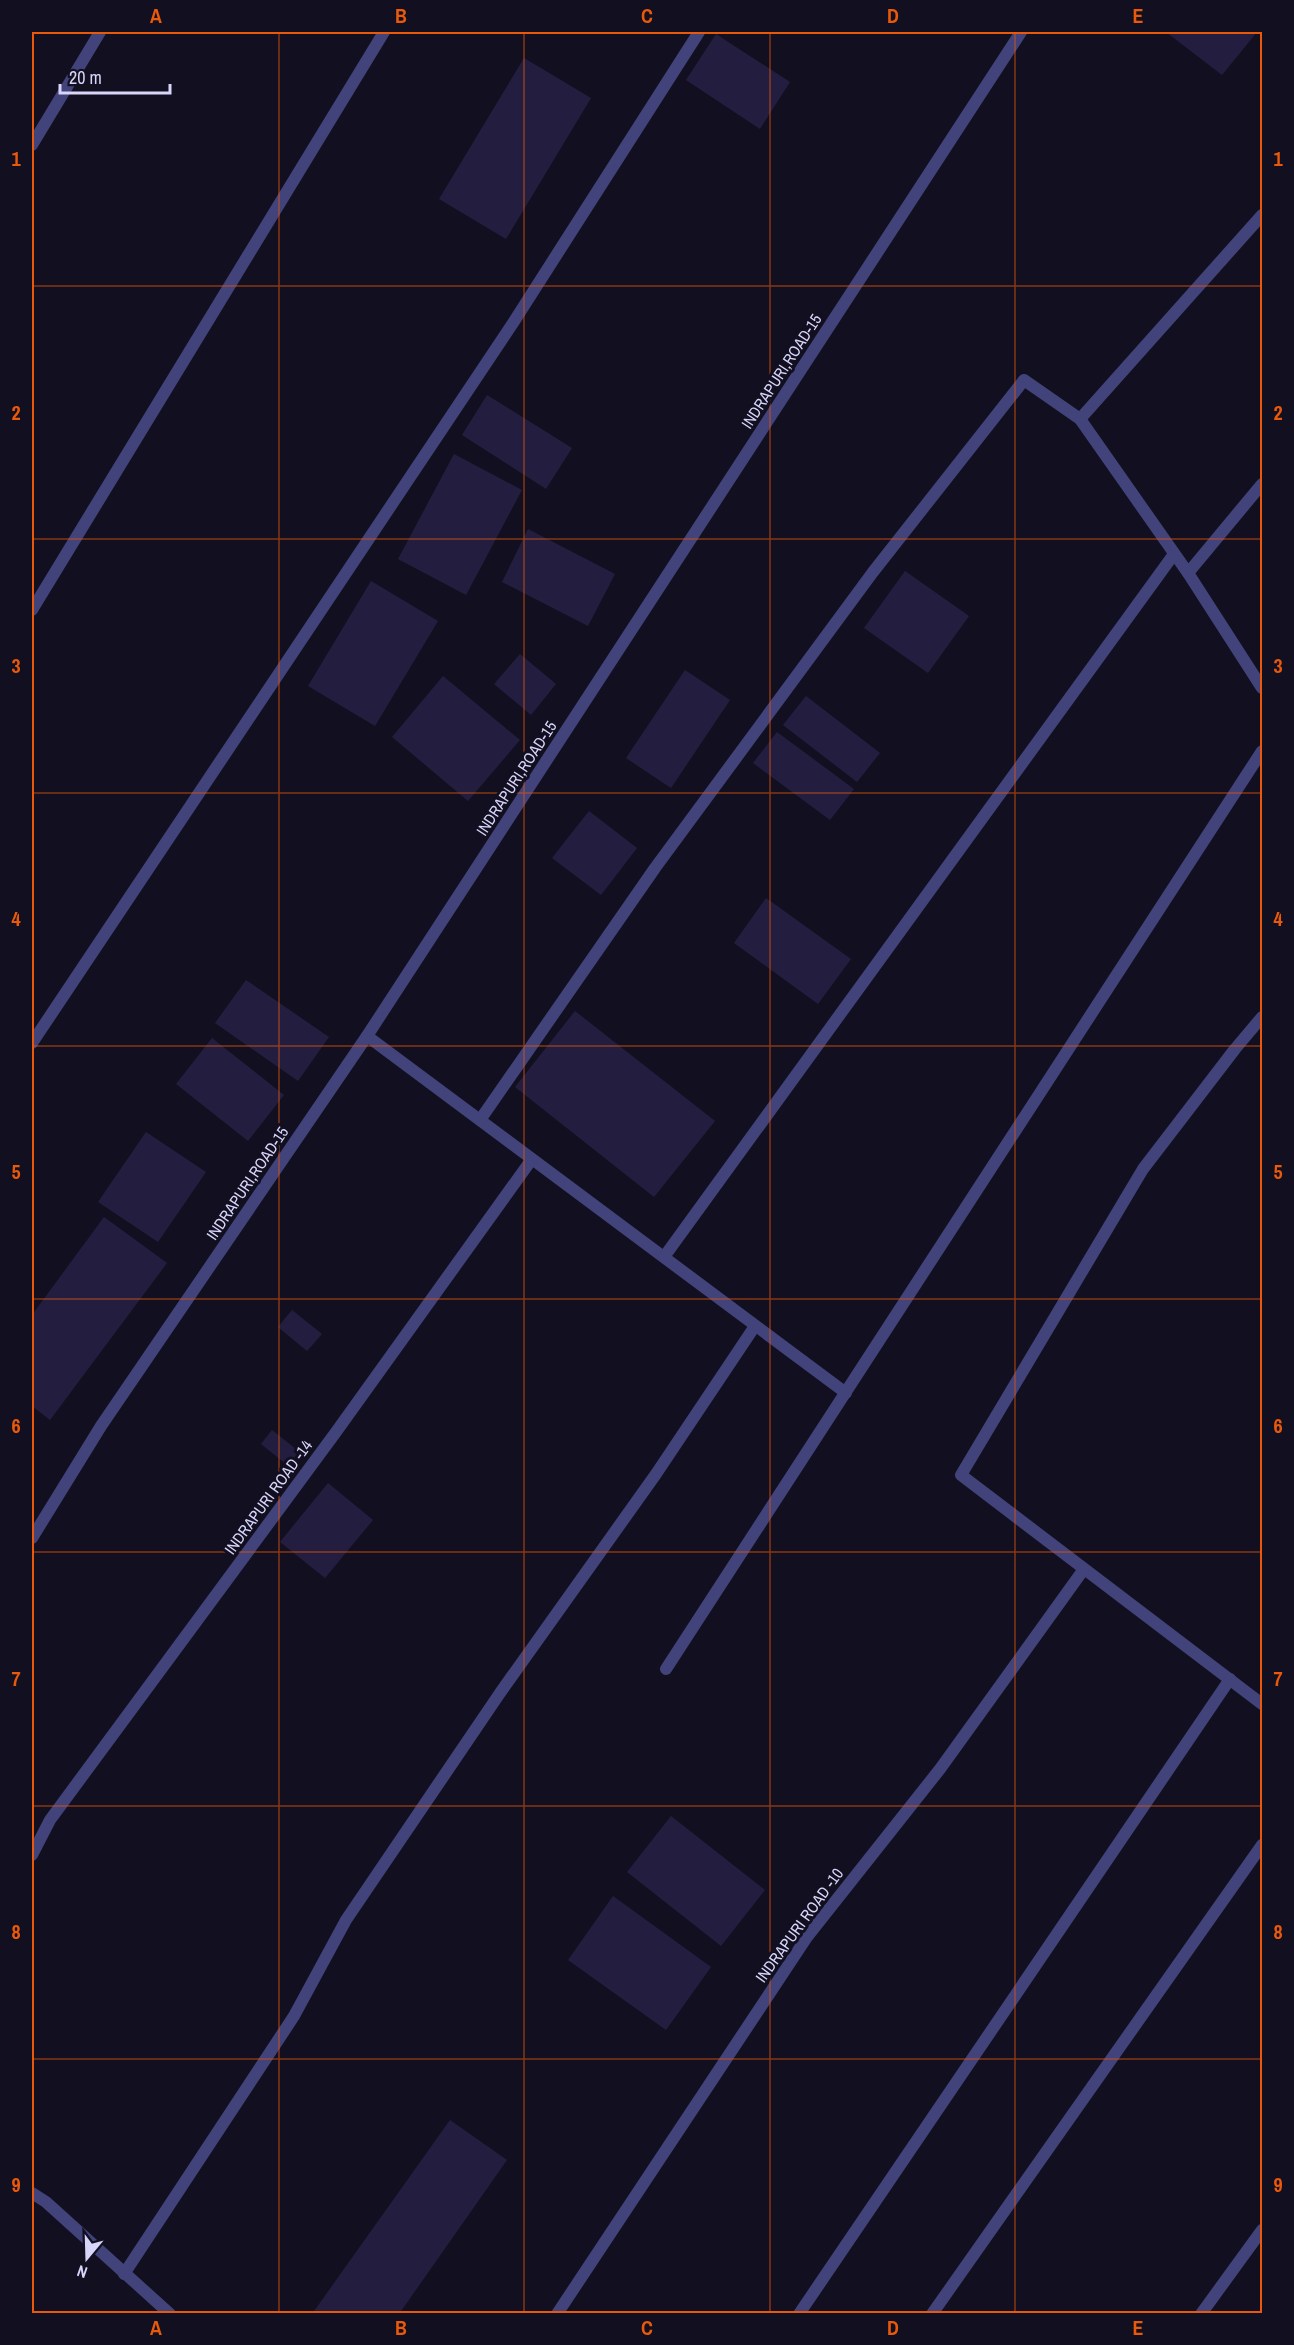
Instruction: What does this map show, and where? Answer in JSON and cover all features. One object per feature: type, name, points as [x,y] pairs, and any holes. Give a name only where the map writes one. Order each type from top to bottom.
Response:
[{"type":"street","points":[[32,145],[100,32]]},
{"type":"street","points":[[32,610],[384,32]]},
{"type":"street","points":[[32,1043],[513,323],[699,32]]},
{"type":"street","name":"INDRAPURI,ROAD-15","points":[[32,1538],[101,1426],[367,1036],[1021,32]]},
{"type":"street","points":[[1080,419],[1263,214]]},
{"type":"street","points":[[480,1120],[683,830],[873,572],[1024,380],[1080,419],[1188,573],[1263,688]]},
{"type":"street","points":[[1188,573],[1263,484]]},
{"type":"street","points":[[664,1257],[1174,554]]},
{"type":"street","points":[[666,1669],[1263,751]]},
{"type":"street","points":[[1263,1017],[1234,1048],[1143,1169],[961,1475],[1263,1704]]},
{"type":"street","points":[[367,1036],[846,1393]]},
{"type":"street","name":"INDRAPURI ROAD -14","points":[[32,1855],[50,1820],[336,1432],[532,1159]]},
{"type":"street","points":[[124,2274],[294,2016],[346,1920],[500,1693],[656,1474],[755,1326]]},
{"type":"street","name":"INDRAPURI ROAD -10","points":[[557,2313],[807,1937],[940,1769],[1084,1569]]},
{"type":"street","points":[[799,2313],[1230,1679]]},
{"type":"street","points":[[932,2313],[1263,1845]]},
{"type":"street","points":[[32,2193],[46,2202],[170,2313]]},
{"type":"street","points":[[1201,2313],[1263,2230]]},
{"type":"building","points":[[1166,32],[1257,32],[1222,75]]},
{"type":"building","points":[[716,34],[790,82],[760,129],[686,80]]},
{"type":"building","points":[[524,58],[591,98],[506,239],[439,199]]},
{"type":"building","points":[[487,395],[572,448],[546,489],[462,435]]},
{"type":"building","points":[[454,454],[522,490],[466,595],[398,559]]},
{"type":"building","points":[[528,529],[615,574],[588,626],[502,582]]},
{"type":"building","points":[[905,571],[969,616],[928,673],[864,628]]},
{"type":"building","points":[[371,581],[438,621],[375,726],[308,686]]},
{"type":"building","points":[[520,654],[556,684],[531,715],[494,684]]},
{"type":"building","points":[[685,670],[730,700],[671,788],[626,758]]},
{"type":"building","points":[[443,676],[520,740],[468,801],[392,737]]},
{"type":"building","points":[[806,696],[880,753],[857,782],[783,725]]},
{"type":"building","points":[[777,732],[854,789],[830,820],[753,763]]},
{"type":"building","points":[[589,811],[637,848],[601,895],[552,858]]},
{"type":"building","points":[[766,898],[851,959],[818,1004],[734,943]]},
{"type":"building","points":[[246,980],[329,1037],[298,1081],[215,1023]]},
{"type":"building","points":[[575,1011],[715,1121],[654,1197],[515,1087]]},
{"type":"building","points":[[212,1038],[284,1095],[248,1141],[176,1084]]},
{"type":"building","points":[[146,1132],[206,1172],[158,1242],[98,1202]]},
{"type":"building","points":[[104,1217],[167,1263],[50,1420],[32,1406],[32,1315]]},
{"type":"building","points":[[292,1310],[322,1334],[307,1351],[278,1327]]},
{"type":"building","points":[[272,1430],[302,1454],[291,1468],[261,1444]]},
{"type":"building","points":[[328,1483],[373,1520],[325,1578],[280,1542]]},
{"type":"building","points":[[671,1816],[765,1890],[721,1946],[627,1872]]},
{"type":"building","points":[[613,1896],[711,1967],[666,2030],[568,1960]]},
{"type":"building","points":[[450,2120],[507,2160],[399,2314],[312,2314]]}]
